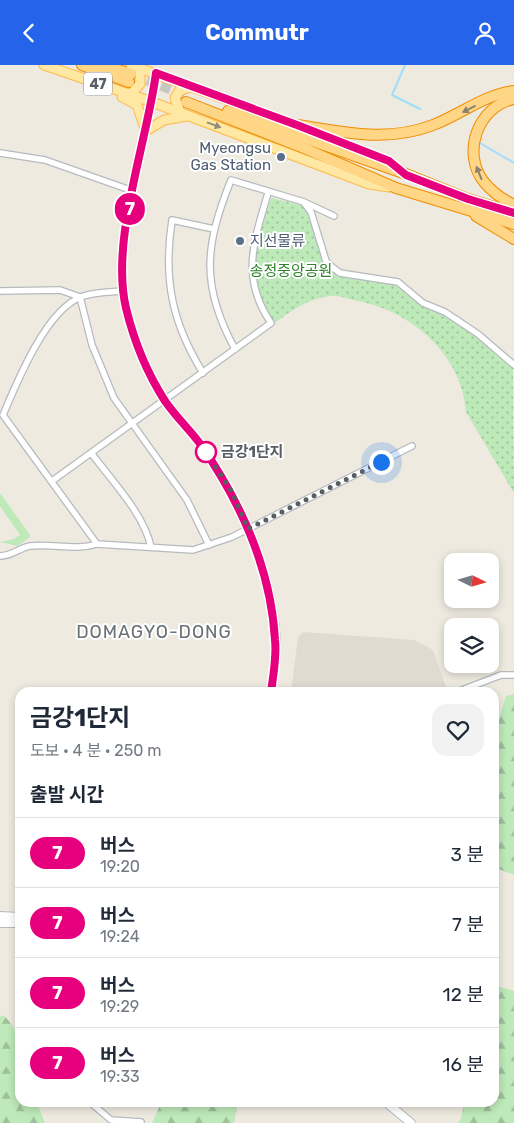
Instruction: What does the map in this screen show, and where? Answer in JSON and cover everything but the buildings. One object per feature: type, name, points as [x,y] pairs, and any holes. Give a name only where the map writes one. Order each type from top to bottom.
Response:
[{"type":"highway","name":"47","points":[[82,65],[130,74]]},
{"type":"highway","name":"47","points":[[103,65],[130,74]]},
{"type":"highway","points":[[297,125],[376,136],[400,133],[432,125],[488,99],[514,91]]},
{"type":"highway","name":"47","points":[[189,95],[468,199],[514,213]]},
{"type":"highway","name":"47","points":[[189,95],[298,146],[396,188],[514,224]]},
{"type":"highway","points":[[514,99],[491,110],[480,124],[473,139],[474,160],[483,181],[500,198],[514,205]]},
{"type":"highway","points":[[462,208],[514,239]]},
{"type":"main road","name":"47","points":[[44,65],[152,102],[369,184],[396,188]]},
{"type":"main road","name":"47","points":[[130,74],[140,68],[157,69],[189,95],[297,125],[389,161],[406,175]]},
{"type":"main road","points":[[130,95],[140,84],[140,68]]},
{"type":"main road","points":[[66,73],[83,83],[130,100],[139,109],[146,131],[164,120],[183,114],[176,98],[179,91],[189,95]]},
{"type":"street","points":[[157,69],[124,241],[123,291],[136,342],[148,369],[165,401],[200,443],[232,492],[248,529],[263,569],[276,640],[272,687]]},
{"type":"street","points":[[0,153],[44,160],[133,191]]},
{"type":"street","points":[[235,349],[221,321],[211,286],[210,251],[214,229],[231,180],[304,203],[334,216]]},
{"type":"street","points":[[50,479],[92,454],[132,426],[270,323],[262,311],[256,294],[251,269],[255,239],[268,193]]},
{"type":"street","points":[[304,203],[311,212],[326,261],[332,267],[340,273],[398,282],[423,303],[445,312],[478,334],[514,365]]},
{"type":"street","points":[[203,373],[181,334],[171,293],[168,256],[172,221],[214,229]]},
{"type":"street","points":[[0,291],[60,290],[80,297],[123,291]]},
{"type":"street","points":[[80,297],[100,370],[114,398],[132,426],[187,501],[208,545]]},
{"type":"street","points":[[80,297],[62,310],[34,347],[3,415],[97,544]]},
{"type":"street","points":[[0,556],[9,556],[28,546],[85,548],[97,544],[193,550],[248,529],[412,446]]},
{"type":"street","points":[[92,454],[140,520],[152,547]]},
{"type":"street","points":[[470,687],[501,675],[514,675]]},
{"type":"street","points":[[0,917],[15,917]]},
{"type":"street","points":[[0,923],[15,923]]},
{"type":"street","points":[[96,1107],[111,1120],[141,1123]]},
{"type":"street","points":[[392,1107],[411,1123]]},
{"type":"shaded area","points":[[303,632],[414,640],[433,650],[446,687],[292,687],[298,637]]},
{"type":"green space","name":"송정중앙공원","points":[[271,198],[302,205],[308,213],[324,263],[331,271],[340,277],[397,285],[421,306],[444,315],[475,335],[513,367],[514,493],[466,412],[462,391],[455,371],[429,337],[412,324],[394,313],[374,305],[333,296],[323,297],[307,303],[273,324],[259,292],[256,261],[261,231]]},
{"type":"green space","points":[[0,493],[30,535],[29,538],[17,546],[0,542],[14,539],[20,535],[0,506]]},
{"type":"green space","points":[[514,694],[514,875],[499,869],[499,719],[506,696]]},
{"type":"green space","points":[[499,986],[514,991],[514,1123],[458,1123],[463,1107],[499,1107]]},
{"type":"green space","points":[[3,1015],[15,1031],[15,1107],[39,1107],[45,1123],[0,1123],[0,1017]]},
{"type":"green space","points":[[159,1107],[237,1107],[234,1123],[152,1123]]},
{"type":"waterway","points":[[405,65],[392,95],[420,109]]},
{"type":"waterway","points":[[480,143],[514,163]]},
{"type":"tunnel","points":[[133,75],[188,96]]},
{"type":"bus line","name":"7","points":[[272,687],[276,640],[263,569],[256,547],[232,492],[200,443],[165,401],[136,342],[126,307],[122,272],[124,241],[156,73],[389,161],[406,175],[468,199],[514,213]]},
{"type":"place","name":"Myeongsu Gas Station","points":[[281,157]]},
{"type":"place","name":"지선물류","points":[[240,241]]},
{"type":"place","name":"금강1단지","points":[[206,452]]},
{"type":"district","name":"DOMAGYO-DONG","points":[[154,632]]},
{"type":"route","points":[[206,452],[232,492],[248,529],[381,462]]}]
